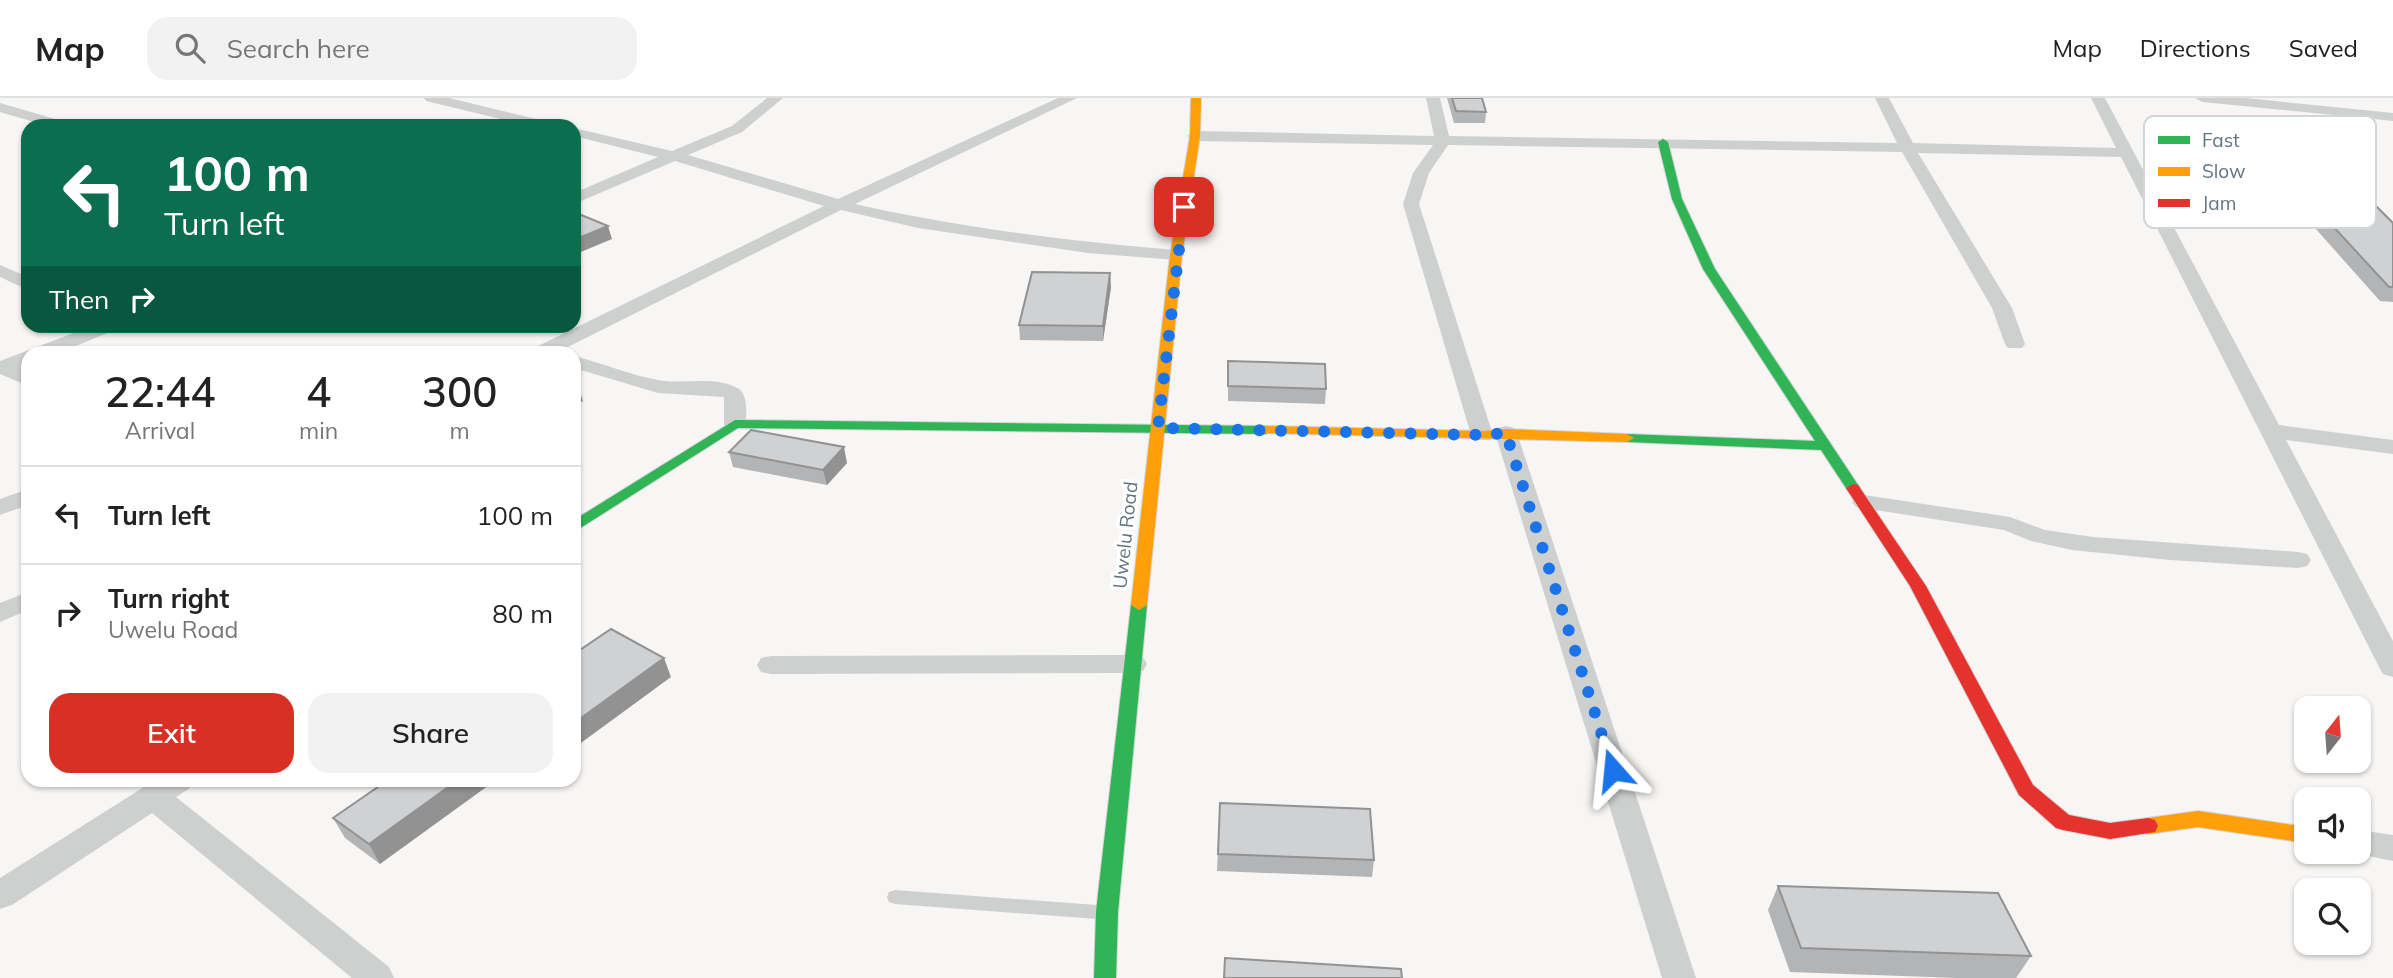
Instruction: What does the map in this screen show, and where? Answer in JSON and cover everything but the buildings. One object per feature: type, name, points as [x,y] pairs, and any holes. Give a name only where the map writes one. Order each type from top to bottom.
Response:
[{"type":"street","points":[[432,98],[519,119]]},
{"type":"street","points":[[581,197],[737,130],[776,98]]},
{"type":"street","points":[[556,346],[839,205],[1070,98]]},
{"type":"street","name":"Uwelu Road","points":[[1105,978],[1107,912],[1176,255],[1195,136],[1196,98]]},
{"type":"street","points":[[1433,98],[1443,141],[1422,173],[1411,204],[1494,434],[1679,978]]},
{"type":"street","points":[[1882,98],[1907,147],[2002,308],[2015,344]]},
{"type":"street","points":[[2098,98],[2144,188]]},
{"type":"street","points":[[2203,98],[2393,117]]},
{"type":"street","points":[[0,107],[40,119]]},
{"type":"street","points":[[581,134],[677,157],[839,205],[931,225],[1088,247],[1176,255]]},
{"type":"street","points":[[1195,136],[1663,142],[2126,153]]},
{"type":"street","points":[[1663,142],[1677,199],[1709,269],[1918,586],[2026,790],[2063,822],[2110,831],[2198,819],[2294,833]]},
{"type":"street","points":[[2165,228],[2393,667]]},
{"type":"street","points":[[0,270],[21,280]]},
{"type":"street","points":[[57,346],[90,333]]},
{"type":"street","points":[[1,368],[21,360]]},
{"type":"street","points":[[581,364],[658,387],[721,389],[734,394],[736,424]]},
{"type":"street","points":[[1,368],[21,377]]},
{"type":"street","points":[[581,523],[736,424],[1494,434],[1827,446]]},
{"type":"street","points":[[2271,431],[2393,447]]},
{"type":"street","points":[[0,508],[21,499]]},
{"type":"street","points":[[1864,502],[2010,524],[2024,532],[2052,539],[2135,550],[2298,560]]},
{"type":"street","points":[[0,613],[21,603]]},
{"type":"street","points":[[771,665],[1133,664]]},
{"type":"street","points":[[0,895],[166,789],[377,978]]},
{"type":"street","points":[[2371,845],[2393,848]]},
{"type":"lane","points":[[895,897],[1107,912]]},
{"type":"traffic: fast","points":[[1663,142],[1677,199],[1709,269],[1853,488]]},
{"type":"traffic: fast","points":[[581,523],[735,424],[1266,430]]},
{"type":"traffic: fast","points":[[1627,438],[1827,446]]},
{"type":"traffic: fast","points":[[1105,978],[1107,912],[1139,605]]},
{"type":"traffic: slow","points":[[1139,605],[1176,255],[1195,136],[1196,98]]},
{"type":"traffic: slow","points":[[1266,430],[1482,435],[1506,433],[1627,438]]},
{"type":"traffic: slow","points":[[2148,826],[2198,819],[2294,833]]},
{"type":"traffic: jam","points":[[1853,488],[1918,586],[2026,790],[2063,822],[2110,831],[2148,826]]},
{"type":"route","points":[[1184,207],[1176,255],[1158,428],[1482,435],[1506,433],[1613,770]]}]
